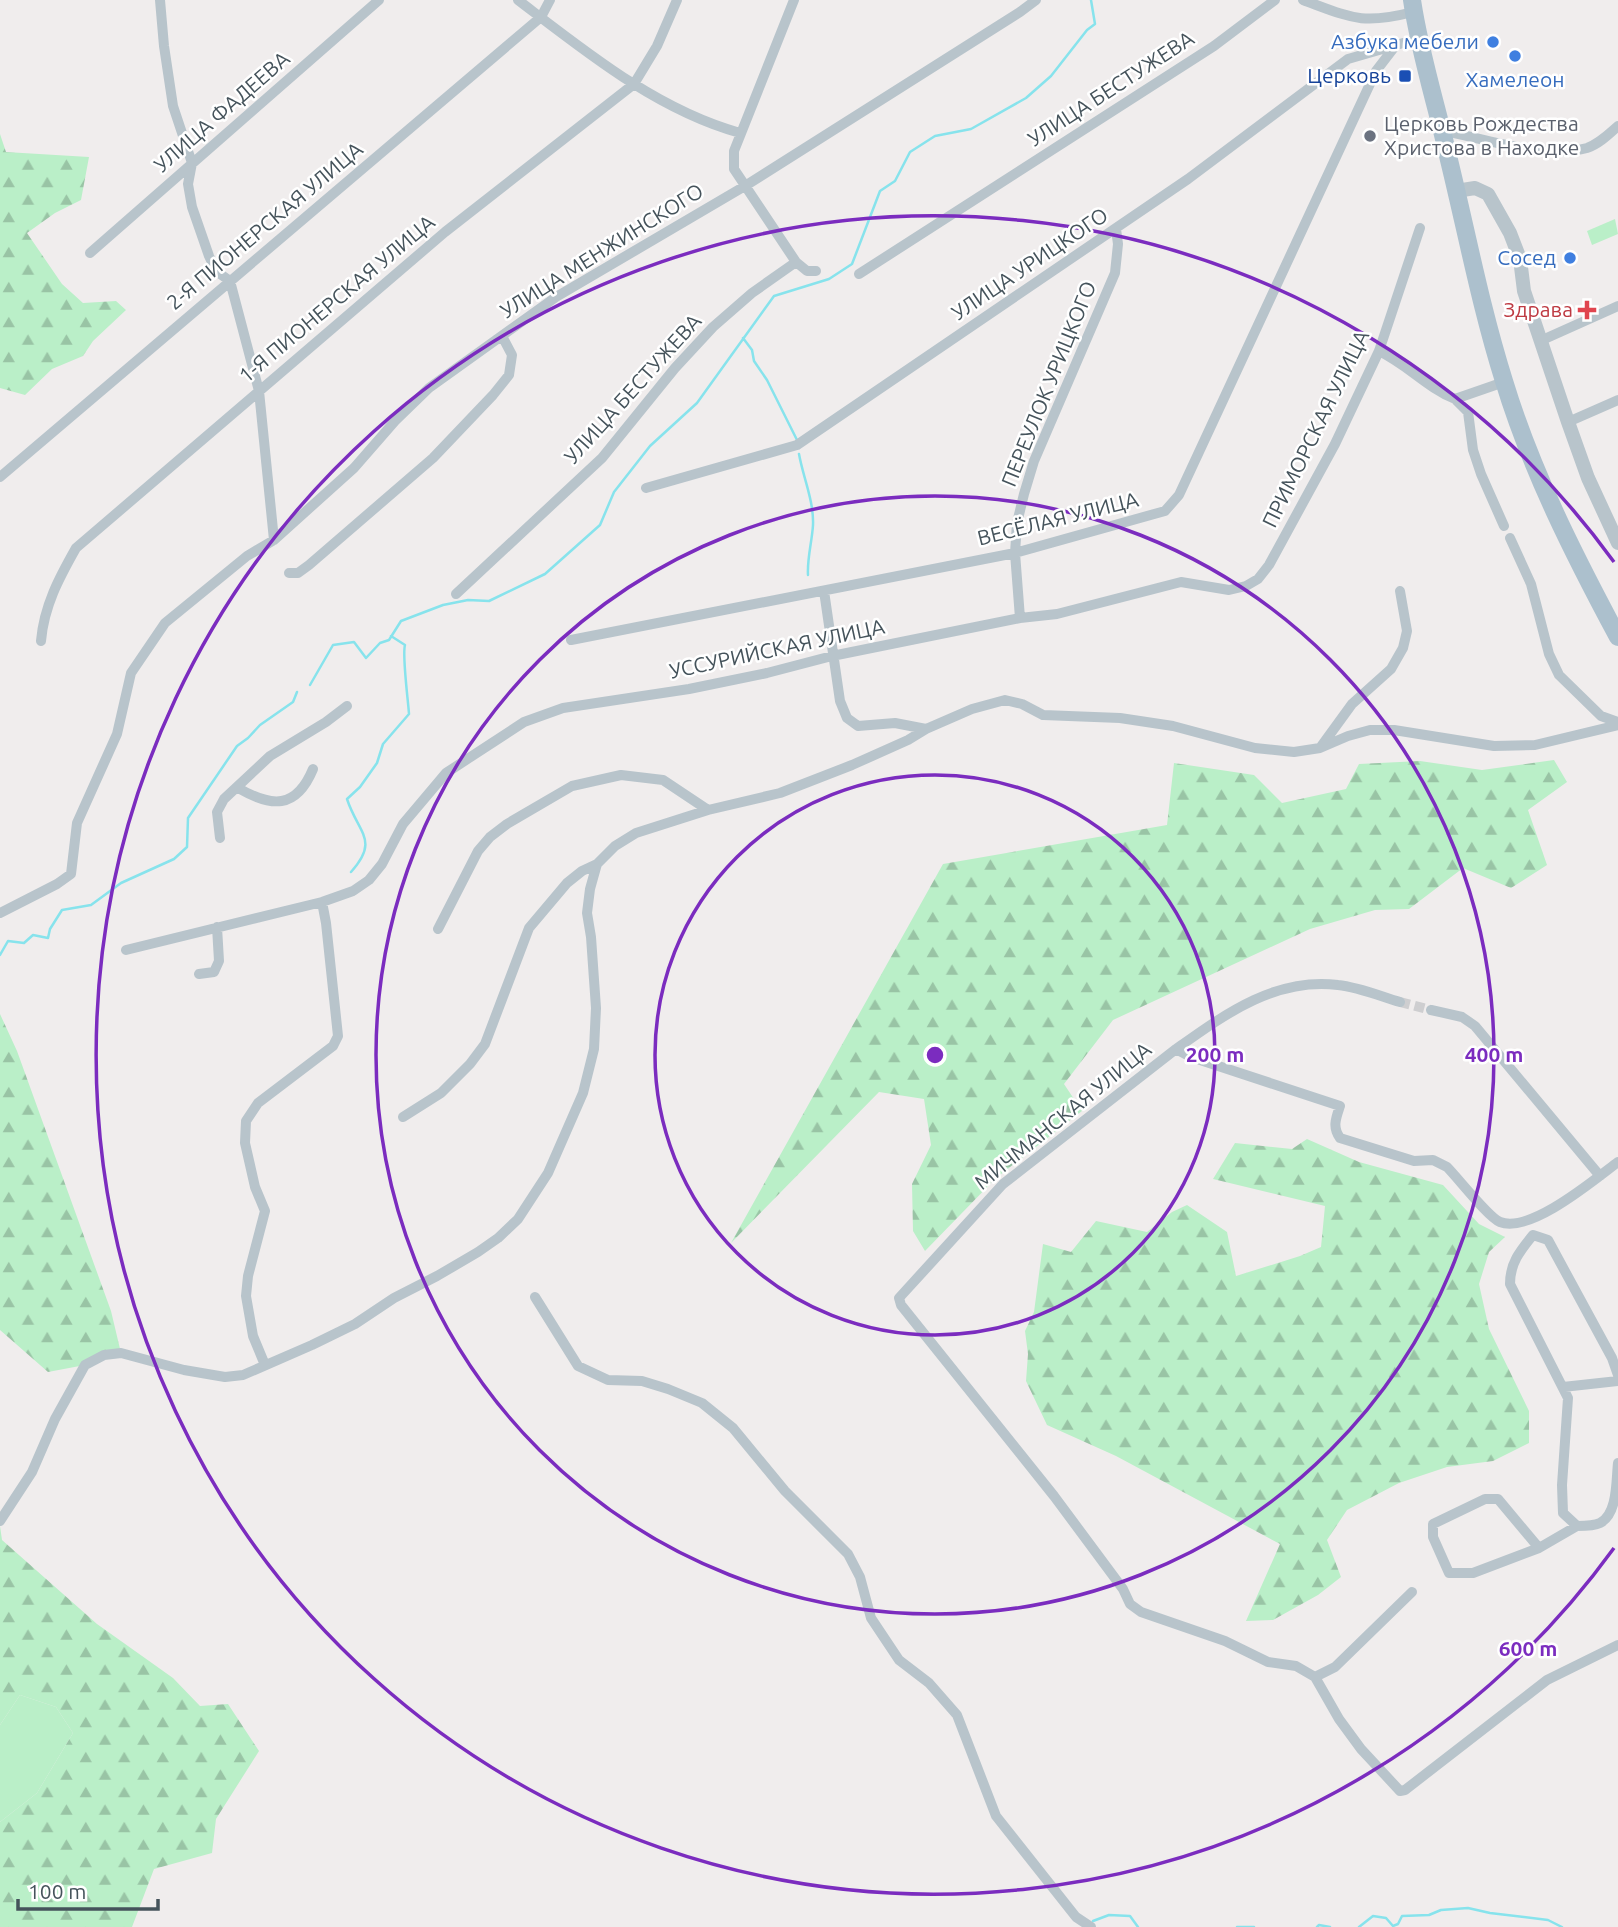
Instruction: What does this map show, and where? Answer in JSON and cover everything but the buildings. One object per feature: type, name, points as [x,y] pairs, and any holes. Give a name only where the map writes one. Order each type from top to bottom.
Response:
[{"type":"main road","points":[[1412,6],[1483,307],[1504,382],[1554,512],[1618,637]]},
{"type":"street","points":[[160,0],[173,106],[192,163],[188,184],[192,207],[216,271],[230,281],[259,391],[274,540]]},
{"type":"street","name":"УЛИЦА ФАДЕЕВА","points":[[90,253],[379,0]]},
{"type":"street","points":[[518,0],[657,99],[710,123],[740,133]]},
{"type":"street","name":"2-Я ПИОНЕРСКАЯ УЛИЦА","points":[[0,477],[541,17],[550,0]]},
{"type":"street","name":"1-Я ПИОНЕРСКАЯ УЛИЦА","points":[[41,641],[43,620],[55,585],[76,548],[445,232],[634,84],[657,46],[677,0]]},
{"type":"street","points":[[794,0],[733,151],[734,169],[796,262],[807,271],[816,271]]},
{"type":"street","name":"УЛИЦА МЕНЖИНСКОГО","points":[[0,913],[66,879],[73,865],[77,822],[117,734],[131,673],[157,632],[215,580],[274,540],[354,468],[395,421],[429,388],[556,297],[745,186],[1035,0]]},
{"type":"street","name":"УЛИЦА БЕСТУЖЕВА","points":[[859,274],[1214,46],[1275,0]]},
{"type":"street","points":[[1303,0],[1350,18],[1366,20],[1383,19],[1412,6]]},
{"type":"street","name":"УЛИЦА УРИЦКОГО","points":[[646,488],[797,445],[1188,180],[1348,59],[1418,39]]},
{"type":"street","name":"ВЕСЁЛАЯ УЛИЦА","points":[[571,640],[1015,553],[1165,511],[1179,495],[1376,71],[1396,45]]},
{"type":"street","points":[[1442,130],[1541,151],[1585,148],[1605,138],[1618,126]]},
{"type":"street","points":[[1457,191],[1469,188],[1481,190],[1488,194],[1500,212],[1520,259],[1524,291],[1568,422],[1588,478],[1618,543]]},
{"type":"street","name":"ПРИМОРСКАЯ УЛИЦА","points":[[1269,565],[1335,444],[1379,351],[1420,228]]},
{"type":"street","name":"ПЕРЕУЛОК УРИЦКОГО","points":[[1020,618],[1015,553],[1017,523],[1034,461],[1115,273],[1118,244],[1116,229]]},
{"type":"street","name":"УЛИЦА БЕСТУЖЕВА","points":[[456,594],[602,458],[675,368],[713,327],[752,293],[796,262]]},
{"type":"street","points":[[1540,341],[1618,306]]},
{"type":"street","points":[[289,573],[298,573],[309,565],[433,458],[493,395],[509,375],[512,355],[502,336]]},
{"type":"street","points":[[1379,351],[1402,362],[1435,390],[1455,399],[1468,412],[1473,450],[1480,474],[1504,526]]},
{"type":"street","points":[[1455,399],[1504,382]]},
{"type":"street","points":[[1568,422],[1618,400]]},
{"type":"street","points":[[1510,538],[1531,584],[1549,654],[1559,675],[1601,716],[1618,724]]},
{"type":"street","name":"УССУРИЙСКАЯ УЛИЦА","points":[[322,902],[353,891],[369,880],[382,864],[403,824],[446,773],[524,722],[564,708],[689,690],[832,656],[1020,618],[1057,614],[1181,582],[1229,590],[1246,586],[1258,579],[1269,565]]},
{"type":"street","points":[[824,591],[839,701],[847,719],[858,726],[904,723],[926,729]]},
{"type":"street","points":[[1320,748],[1352,704],[1391,669],[1403,648],[1407,631],[1400,591]]},
{"type":"street","points":[[403,1117],[441,1093],[470,1064],[485,1044],[529,928],[568,883],[582,871],[597,864],[615,846],[636,833],[708,810],[780,793],[874,755],[972,709],[1005,700],[1022,704],[1043,715],[1119,718],[1173,726],[1267,750],[1294,752],[1320,748],[1370,730],[1394,730],[1494,746],[1535,745],[1618,724]]},
{"type":"street","points":[[220,838],[217,812],[224,799],[270,756],[347,706]]},
{"type":"street","points":[[238,788],[260,801],[280,802],[295,795],[307,783],[313,769]]},
{"type":"street","points":[[438,929],[478,851],[490,837],[572,786],[621,775],[663,780],[708,810]]},
{"type":"street","points":[[0,1521],[32,1472],[55,1419],[85,1366],[104,1355],[121,1353],[184,1370],[225,1377],[243,1375],[344,1329],[394,1298],[438,1276],[498,1238],[524,1211],[548,1173],[583,1093],[594,1049],[596,1008],[587,913],[597,864]]},
{"type":"street","points":[[126,950],[322,902],[337,1041],[258,1103],[246,1121],[245,1143],[255,1186],[265,1211],[248,1276],[246,1296],[253,1336],[265,1365]]},
{"type":"street","points":[[199,975],[214,972],[219,961],[217,926]]},
{"type":"street","points":[[1176,1049],[1222,1016],[1257,997],[1297,985],[1339,985],[1400,1002]]},
{"type":"street","points":[[1431,1010],[1462,1017],[1475,1026],[1600,1176]]},
{"type":"street","name":"МИЧМАНСКАЯ УЛИЦА","points":[[1315,1677],[1296,1665],[1268,1662],[1225,1641],[1141,1612],[1130,1604],[1123,1589],[1054,1496],[901,1306],[899,1298],[1003,1184],[1176,1049],[1191,1057],[1340,1105],[1334,1124],[1340,1138],[1414,1161],[1437,1161],[1447,1167],[1500,1222],[1525,1222],[1550,1209],[1618,1162]]},
{"type":"street","points":[[1577,1526],[1563,1513],[1562,1485],[1568,1398],[1510,1284],[1510,1269],[1533,1235],[1548,1240],[1618,1375]]},
{"type":"street","points":[[535,1297],[578,1366],[608,1380],[642,1381],[702,1403],[733,1428],[785,1491],[848,1554],[860,1577],[870,1618],[899,1660],[929,1683],[957,1715],[996,1816],[1047,1883],[1076,1917],[1089,1927]]},
{"type":"street","points":[[1563,1387],[1618,1381]]},
{"type":"street","points":[[1538,1548],[1498,1499],[1485,1499],[1433,1524],[1433,1537],[1449,1573],[1473,1573],[1538,1548],[1577,1526],[1599,1525],[1606,1518],[1614,1501],[1618,1463]]},
{"type":"street","points":[[1412,1592],[1335,1667],[1315,1677],[1361,1749],[1400,1791],[1405,1790],[1547,1680],[1618,1645]]},
{"type":"green space","points":[[0,134],[6,152],[89,157],[81,200],[55,213],[27,233],[62,284],[83,303],[116,301],[126,310],[93,341],[83,356],[52,369],[25,395],[0,388]]},
{"type":"green space","points":[[1615,219],[1618,234],[1592,245],[1587,231]]},
{"type":"green space","points":[[1554,760],[1567,782],[1528,810],[1547,865],[1511,888],[1463,868],[1409,909],[1375,910],[1310,929],[1113,1020],[1064,1084],[1082,1111],[996,1178],[925,1251],[913,1231],[912,1184],[931,1145],[924,1099],[879,1092],[731,1243],[943,864],[1167,825],[1174,763],[1254,775],[1282,803],[1346,789],[1359,764],[1420,761],[1482,770]]},
{"type":"green space","points":[[0,1014],[17,1051],[111,1311],[121,1353],[85,1365],[48,1372],[0,1330]]},
{"type":"green space","points":[[1307,1139],[1359,1162],[1443,1185],[1479,1224],[1505,1237],[1489,1252],[1479,1284],[1489,1329],[1529,1411],[1529,1443],[1493,1461],[1447,1467],[1399,1483],[1347,1510],[1327,1540],[1341,1577],[1318,1595],[1273,1620],[1246,1621],[1280,1544],[1116,1456],[1047,1425],[1026,1381],[1028,1354],[1025,1331],[1034,1312],[1043,1244],[1071,1252],[1096,1221],[1147,1232],[1172,1212],[1187,1205],[1227,1232],[1236,1276],[1321,1247],[1325,1206],[1213,1179],[1235,1143],[1292,1149]]},
{"type":"green space","points":[[0,1526],[2,1540],[97,1624],[173,1678],[200,1706],[228,1704],[259,1751],[216,1819],[212,1853],[154,1869],[132,1927],[0,1927],[0,1822],[37,1793],[73,1733],[56,1707],[20,1695],[0,1725]]},
{"type":"green space","points":[[20,1695],[56,1707],[73,1733],[37,1793],[0,1822],[0,1725]]},
{"type":"waterway","points":[[310,685],[333,645],[354,642],[366,658],[380,643],[389,640],[401,621],[443,605],[468,600],[489,601],[545,574],[600,525],[614,492],[650,446],[697,403],[774,296],[829,279],[852,264],[880,191],[895,181],[910,152],[935,136],[971,129],[1026,98],[1051,76],[1087,30],[1095,24],[1091,0]]},
{"type":"waterway","points":[[743,338],[752,350],[754,361],[767,380],[797,440]]},
{"type":"waterway","points":[[799,454],[813,516],[808,575]]},
{"type":"waterway","points":[[351,872],[360,861],[365,844],[347,799],[360,787],[377,763],[383,744],[409,714],[405,645],[391,636]]},
{"type":"waterway","points":[[0,955],[8,941],[24,943],[33,935],[48,938],[50,929],[62,910],[91,905],[121,883],[174,859],[187,847],[188,818],[237,746],[260,725],[293,702],[297,692]]},
{"type":"waterway","points":[[1359,1927],[1373,1916],[1386,1918],[1393,1926],[1398,1924],[1402,1916],[1429,1915],[1441,1910],[1468,1908],[1548,1920],[1562,1927]]},
{"type":"waterway","points":[[1093,1921],[1109,1915],[1130,1916],[1138,1927]]},
{"type":"waterway","points":[[1237,1927],[1254,1927]]},
{"type":"waterway","points":[[1317,1927],[1330,1927]]},
{"type":"tunnel","points":[[1400,1002],[1431,1010]]},
{"type":"place","name":"Азбука мебели","points":[[1493,42]]},
{"type":"place","name":"Хамелеон","points":[[1515,56]]},
{"type":"place","name":"Церковь","points":[[1405,76]]},
{"type":"place","name":"Церковь Рождества Христова в Находке","points":[[1370,136]]},
{"type":"place","name":"Сосед","points":[[1570,258]]},
{"type":"place","name":"Здрава","points":[[1587,310]]}]
